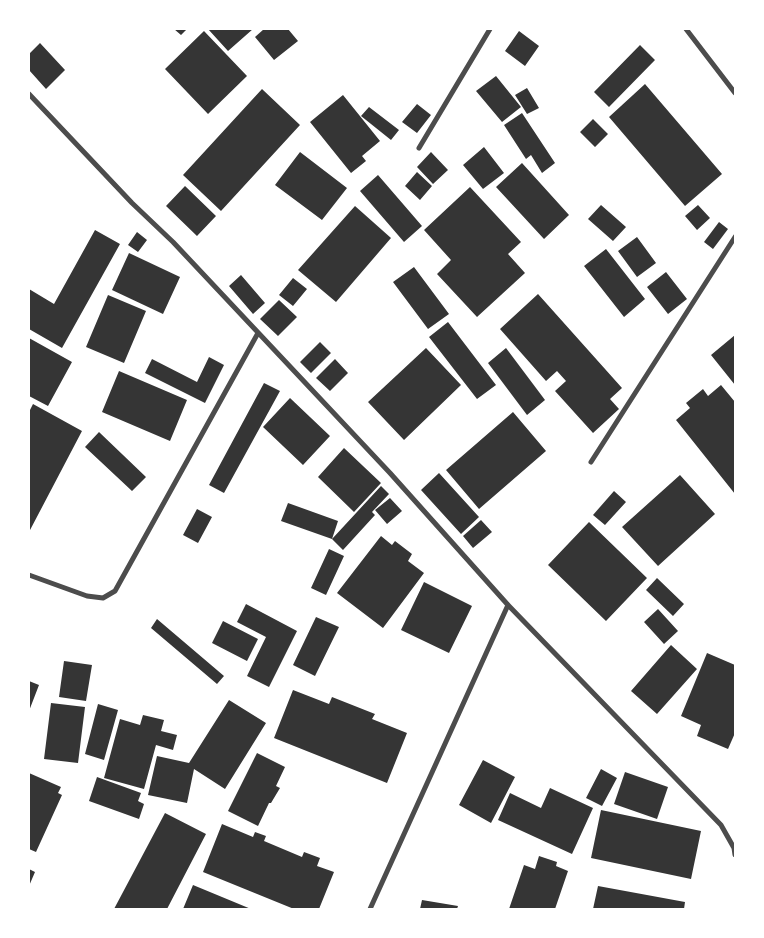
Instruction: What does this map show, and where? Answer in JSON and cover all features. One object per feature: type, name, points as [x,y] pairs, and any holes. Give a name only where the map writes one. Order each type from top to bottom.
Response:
[{"type":"street","points":[[420,148],[490,29]]},
{"type":"street","points":[[686,29],[735,93]]},
{"type":"street","points":[[29,94],[132,204],[173,242],[390,473],[508,605],[721,825],[734,848],[735,855]]},
{"type":"street","points":[[591,462],[735,237]]},
{"type":"street","points":[[29,575],[87,596],[103,598],[115,591],[258,333]]},
{"type":"street","points":[[370,909],[508,605]]},
{"type":"building","points":[[174,29],[187,29],[181,35]]},
{"type":"building","points":[[208,29],[253,29],[228,51]]},
{"type":"building","points":[[264,29],[288,29],[298,41],[274,60],[255,37]]},
{"type":"building","points":[[204,31],[247,76],[208,114],[165,69]]},
{"type":"building","points":[[519,31],[539,46],[525,66],[505,51]]},
{"type":"building","points":[[40,43],[65,70],[46,89],[29,70],[29,54]]},
{"type":"building","points":[[640,45],[655,60],[609,107],[594,92]]},
{"type":"building","points":[[496,76],[521,107],[502,122],[476,91]]},
{"type":"building","points":[[645,84],[722,174],[685,206],[609,117]]},
{"type":"building","points":[[527,88],[539,108],[527,114],[515,95]]},
{"type":"building","points":[[262,89],[300,125],[221,211],[183,175]]},
{"type":"building","points":[[343,95],[380,141],[362,156],[366,161],[351,173],[310,122]]},
{"type":"building","points":[[417,104],[431,115],[417,133],[402,122]]},
{"type":"building","points":[[369,107],[399,130],[391,140],[361,116]]},
{"type":"building","points":[[522,113],[555,163],[542,173],[531,155],[526,159],[504,125]]},
{"type":"building","points":[[593,119],[608,134],[595,147],[580,132]]},
{"type":"building","points":[[484,147],[504,173],[483,189],[463,165]]},
{"type":"building","points":[[300,152],[347,188],[322,220],[275,185]]},
{"type":"building","points":[[431,152],[448,170],[433,184],[417,167]]},
{"type":"building","points":[[522,163],[569,215],[544,239],[496,187]]},
{"type":"building","points":[[417,172],[432,186],[420,200],[405,186]]},
{"type":"building","points":[[378,175],[422,226],[404,242],[360,191]]},
{"type":"building","points":[[185,186],[216,216],[197,236],[166,206]]},
{"type":"building","points":[[470,187],[521,242],[508,254],[525,273],[477,317],[437,274],[451,260],[424,230]]},
{"type":"building","points":[[601,205],[626,227],[613,241],[588,219]]},
{"type":"building","points":[[698,205],[710,218],[697,230],[685,216]]},
{"type":"building","points":[[355,206],[391,238],[336,302],[298,270]]},
{"type":"building","points":[[719,222],[728,229],[713,249],[704,242]]},
{"type":"building","points":[[95,230],[120,244],[62,348],[29,329],[29,289],[54,304]]},
{"type":"building","points":[[137,232],[147,240],[138,252],[128,245]]},
{"type":"building","points":[[637,237],[656,263],[637,277],[618,251]]},
{"type":"building","points":[[606,249],[645,299],[624,317],[584,266]]},
{"type":"building","points":[[129,253],[180,277],[163,314],[112,290]]},
{"type":"building","points":[[414,267],[449,314],[428,329],[393,282]]},
{"type":"building","points":[[666,272],[687,299],[668,314],[647,287]]},
{"type":"building","points":[[241,275],[265,303],[253,314],[229,286]]},
{"type":"building","points":[[293,278],[307,289],[293,306],[279,295]]},
{"type":"building","points":[[538,294],[622,388],[610,399],[619,409],[593,433],[555,391],[566,381],[557,371],[546,381],[500,329]]},
{"type":"building","points":[[108,295],[146,311],[124,363],[86,347]]},
{"type":"building","points":[[279,300],[297,317],[278,336],[260,319]]},
{"type":"building","points":[[448,322],[496,385],[477,399],[429,337]]},
{"type":"building","points":[[735,335],[735,385],[711,355]]},
{"type":"building","points":[[29,338],[72,362],[48,406],[29,396]]},
{"type":"building","points":[[320,342],[331,353],[311,373],[300,362]]},
{"type":"building","points":[[426,348],[461,385],[404,440],[368,402]]},
{"type":"building","points":[[506,348],[545,400],[527,415],[488,363]]},
{"type":"building","points":[[209,357],[224,365],[205,403],[145,373],[152,359],[197,382]]},
{"type":"building","points":[[335,359],[348,373],[330,391],[316,378]]},
{"type":"building","points":[[119,371],[187,400],[170,441],[102,412]]},
{"type":"building","points":[[264,383],[280,391],[224,493],[209,485]]},
{"type":"building","points":[[721,385],[735,402],[735,494],[676,420],[690,408],[686,403],[703,389],[708,396]]},
{"type":"building","points":[[290,398],[330,436],[303,465],[263,427]]},
{"type":"building","points":[[33,404],[82,431],[29,532],[29,412]]},
{"type":"building","points":[[513,412],[546,451],[479,509],[446,470]]},
{"type":"building","points":[[99,432],[146,477],[132,491],[85,447]]},
{"type":"building","points":[[344,448],[381,483],[354,512],[318,477]]},
{"type":"building","points":[[439,473],[479,517],[461,534],[421,490]]},
{"type":"building","points":[[680,475],[715,514],[658,566],[622,527]]},
{"type":"building","points":[[381,486],[389,494],[372,512],[375,515],[343,550],[332,539]]},
{"type":"building","points":[[614,491],[626,502],[605,525],[593,515]]},
{"type":"building","points":[[390,498],[402,511],[387,524],[375,510]]},
{"type":"building","points":[[288,503],[338,521],[332,539],[281,521]]},
{"type":"building","points":[[197,509],[212,517],[198,543],[183,535]]},
{"type":"building","points":[[481,520],[492,532],[473,548],[463,536]]},
{"type":"building","points":[[589,522],[647,578],[606,621],[548,565]]},
{"type":"building","points":[[381,536],[392,545],[395,541],[412,554],[408,561],[424,573],[383,628],[337,593]]},
{"type":"building","points":[[329,549],[344,556],[326,595],[311,588]]},
{"type":"building","points":[[657,578],[684,604],[673,616],[646,590]]},
{"type":"building","points":[[424,582],[472,606],[449,653],[401,630]]},
{"type":"building","points":[[246,604],[297,631],[269,687],[247,676],[266,637],[237,622]]},
{"type":"building","points":[[658,609],[678,631],[664,644],[644,622]]},
{"type":"building","points":[[316,617],[339,627],[315,676],[293,665]]},
{"type":"building","points":[[157,619],[224,676],[217,684],[151,628]]},
{"type":"building","points":[[223,621],[258,639],[247,661],[212,643]]},
{"type":"building","points":[[671,645],[697,669],[657,714],[631,691]]},
{"type":"building","points":[[707,653],[735,665],[735,733],[728,749],[697,736],[701,725],[681,716]]},
{"type":"building","points":[[64,661],[92,665],[86,701],[59,697]]},
{"type":"building","points":[[29,681],[39,685],[29,711]]},
{"type":"building","points":[[293,690],[329,704],[332,697],[375,714],[372,719],[407,733],[387,783],[274,738]]},
{"type":"building","points":[[229,700],[266,723],[225,789],[194,769],[187,803],[148,795],[157,756],[189,763]]},
{"type":"building","points":[[51,703],[85,707],[78,763],[44,759]]},
{"type":"building","points":[[98,704],[118,710],[104,760],[85,754]]},
{"type":"building","points":[[143,715],[164,720],[161,731],[177,735],[173,750],[156,745],[144,789],[104,778],[120,719],[140,725]]},
{"type":"building","points":[[257,753],[285,767],[276,786],[280,788],[271,803],[269,803],[258,826],[228,811]]},
{"type":"building","points":[[483,760],[515,777],[491,823],[459,805]]},
{"type":"building","points":[[601,769],[617,778],[602,806],[586,798]]},
{"type":"building","points":[[625,772],[668,787],[657,819],[614,804]]},
{"type":"building","points":[[29,773],[61,787],[58,793],[62,795],[36,852],[29,849]]},
{"type":"building","points":[[97,777],[141,793],[138,801],[144,804],[139,819],[89,801]]},
{"type":"building","points":[[550,788],[593,808],[572,854],[498,820],[510,793],[541,808]]},
{"type":"building","points":[[601,810],[701,831],[691,879],[591,858]]},
{"type":"building","points":[[165,813],[206,834],[167,909],[114,909]]},
{"type":"building","points":[[222,824],[253,837],[255,832],[266,836],[264,841],[302,857],[304,852],[320,858],[317,866],[334,872],[319,909],[294,909],[203,872]]},
{"type":"building","points":[[539,856],[557,862],[556,866],[568,871],[555,909],[509,909],[524,865],[535,869]]},
{"type":"building","points":[[29,869],[35,872],[29,886]]},
{"type":"building","points":[[193,885],[251,909],[183,909]]},
{"type":"building","points":[[598,886],[685,902],[684,909],[593,909]]},
{"type":"building","points":[[422,900],[458,906],[457,909],[420,909]]}]
